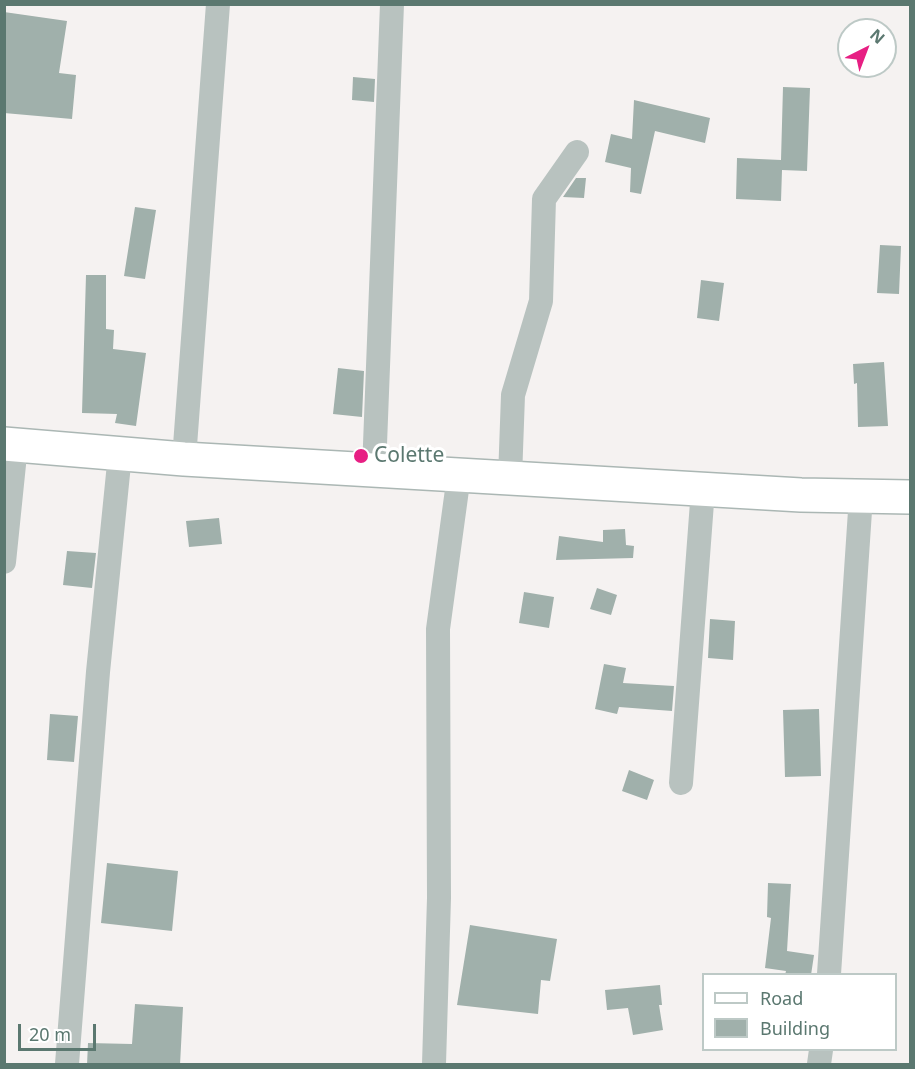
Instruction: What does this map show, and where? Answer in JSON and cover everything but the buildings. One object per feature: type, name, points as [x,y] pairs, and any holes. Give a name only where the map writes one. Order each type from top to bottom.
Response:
[{"type":"main road","points":[[10,445],[184,459],[510,478],[703,489],[910,497]]},
{"type":"street","points":[[184,459],[218,4]]},
{"type":"street","points":[[374,470],[392,4]]},
{"type":"street","points":[[510,478],[513,395],[541,301],[544,199],[577,152]]},
{"type":"street","points":[[4,562],[10,445]]},
{"type":"street","points":[[67,1065],[98,672],[120,454]]},
{"type":"street","points":[[434,1065],[439,898],[438,629],[459,475]]},
{"type":"street","points":[[681,783],[703,489]]},
{"type":"street","points":[[829,973],[861,496]]},
{"type":"place","name":"Colette","points":[[361,456]]}]
